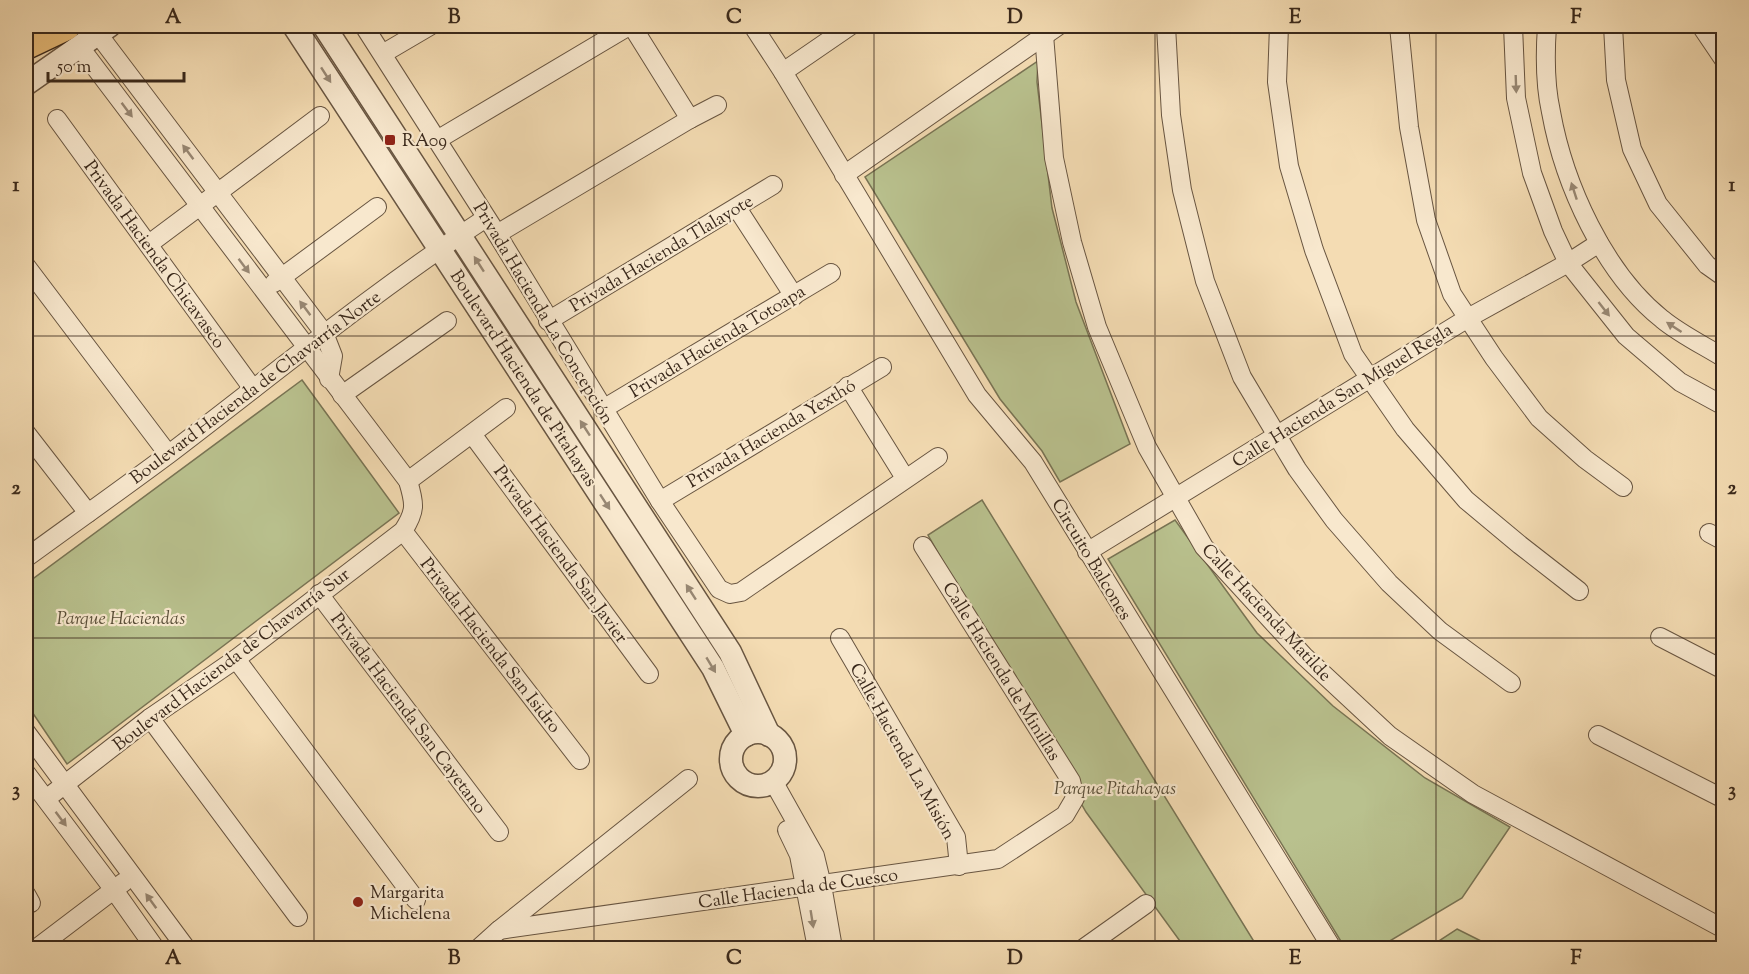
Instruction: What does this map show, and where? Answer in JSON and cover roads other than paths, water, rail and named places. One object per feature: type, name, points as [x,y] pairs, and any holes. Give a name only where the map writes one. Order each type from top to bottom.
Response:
[{"type":"main road","points":[[26,35],[39,26]]},
{"type":"main road","points":[[26,45],[88,33]]},
{"type":"street","name":"Boulevard Hacienda de Pitahayas","points":[[294,26],[758,735]]},
{"type":"street","name":"Boulevard Hacienda de Pitahayas","points":[[324,26],[730,652],[758,735]]},
{"type":"street","name":"Privada Hacienda La Concepción","points":[[364,26],[384,53],[660,501],[718,589],[730,594],[741,592],[904,478]]},
{"type":"street","points":[[384,53],[430,26]]},
{"type":"street","points":[[437,140],[631,26],[690,119]]},
{"type":"street","name":"Circuito Balcones","points":[[753,26],[977,395],[1033,462],[1332,948]]},
{"type":"street","points":[[783,72],[850,26]]},
{"type":"street","points":[[1166,26],[1171,115],[1182,190],[1205,282],[1242,377],[1297,469],[1334,520],[1389,583],[1440,631],[1511,683]]},
{"type":"street","points":[[1279,26],[1276,82],[1289,166],[1314,250],[1353,354],[1405,429],[1466,500],[1580,591]]},
{"type":"street","points":[[1399,26],[1409,127],[1426,220],[1452,294],[1539,418],[1586,459],[1623,487]]},
{"type":"street","points":[[1513,26],[1516,98],[1532,173],[1553,231],[1568,263],[1626,336],[1680,382],[1724,406]]},
{"type":"street","points":[[1547,26],[1546,49],[1551,112],[1577,201],[1599,243],[1624,282],[1662,319],[1724,358]]},
{"type":"street","points":[[1613,26],[1616,80],[1632,149],[1658,204],[1707,265],[1724,277]]},
{"type":"street","points":[[844,175],[1051,30]]},
{"type":"street","name":"Calle Hacienda Matilde","points":[[1051,30],[1054,158],[1072,242],[1097,327],[1147,447],[1204,547],[1247,597],[1304,656],[1390,736],[1473,794],[1724,929]]},
{"type":"street","points":[[1711,31],[1724,60]]},
{"type":"street","points":[[26,84],[88,33]]},
{"type":"street","points":[[88,33],[218,192],[324,333],[333,356],[329,379]]},
{"type":"street","points":[[88,33],[200,207],[408,481],[414,500],[408,523]]},
{"type":"street","points":[[497,234],[717,105]]},
{"type":"street","points":[[149,244],[321,116]]},
{"type":"street","name":"Privada Hacienda Chicavasco","points":[[57,119],[253,389]]},
{"type":"street","name":"Privada Hacienda Tlalayote","points":[[548,321],[773,185]]},
{"type":"street","points":[[262,291],[283,278],[377,207]]},
{"type":"street","points":[[737,208],[794,296]]},
{"type":"street","name":"Boulevard Hacienda de Chavarría Norte","points":[[26,558],[168,454],[305,347],[486,218]]},
{"type":"street","name":"Calle Hacienda San Miguel Regla","points":[[1087,552],[1467,318],[1568,263],[1599,243]]},
{"type":"street","points":[[26,266],[168,454]]},
{"type":"street","name":"Privada Hacienda Totoapa","points":[[603,409],[831,273]]},
{"type":"street","points":[[342,395],[447,321]]},
{"type":"street","name":"Privada Hacienda Yexthó","points":[[660,501],[882,367]]},
{"type":"street","points":[[848,386],[904,478],[938,457]]},
{"type":"street","points":[[408,481],[506,408]]},
{"type":"street","points":[[26,433],[88,513]]},
{"type":"street","name":"Privada Hacienda San Javier","points":[[472,434],[649,674]]},
{"type":"street","name":"Boulevard Hacienda de Chavarría Sur","points":[[46,799],[150,718],[236,659],[408,523]]},
{"type":"street","name":"Privada Hacienda San Isidro","points":[[408,523],[580,760]]},
{"type":"street","name":"Calle Hacienda de Minillas","points":[[923,546],[1071,781],[1075,798]]},
{"type":"street","name":"Privada Hacienda San Cayetano","points":[[319,594],[499,832]]},
{"type":"street","points":[[1660,637],[1724,670]]},
{"type":"street","name":"Calle Hacienda La Misión","points":[[840,638],[956,837],[959,866]]},
{"type":"street","points":[[236,659],[416,900]]},
{"type":"street","points":[[150,718],[298,917]]},
{"type":"street","points":[[26,732],[186,948]]},
{"type":"street","points":[[758,735],[781,746],[784,753],[783,769],[770,783],[749,785],[735,774],[731,756],[734,747],[758,735]]},
{"type":"street","points":[[1598,735],[1724,799]]},
{"type":"street","points":[[26,773],[155,948]]},
{"type":"street","points":[[479,948],[688,779]]},
{"type":"street","points":[[770,783],[799,855],[814,885],[832,948]]},
{"type":"street","name":"Calle Hacienda de Cuesco","points":[[499,930],[998,859],[1065,815],[1075,798]]},
{"type":"street","points":[[37,948],[133,876]]},
{"type":"street","points":[[814,885],[817,948]]},
{"type":"street","points":[[1084,948],[1146,904]]},
{"type":"place","name":"RA09","points":[[390,140]]},
{"type":"place","name":"Margarita Michelena","points":[[358,902]]},
{"type":"park label","name":"Parque Haciendas","points":[[121,618]]},
{"type":"park label","name":"Parque Pitahayas","points":[[1115,788]]}]
